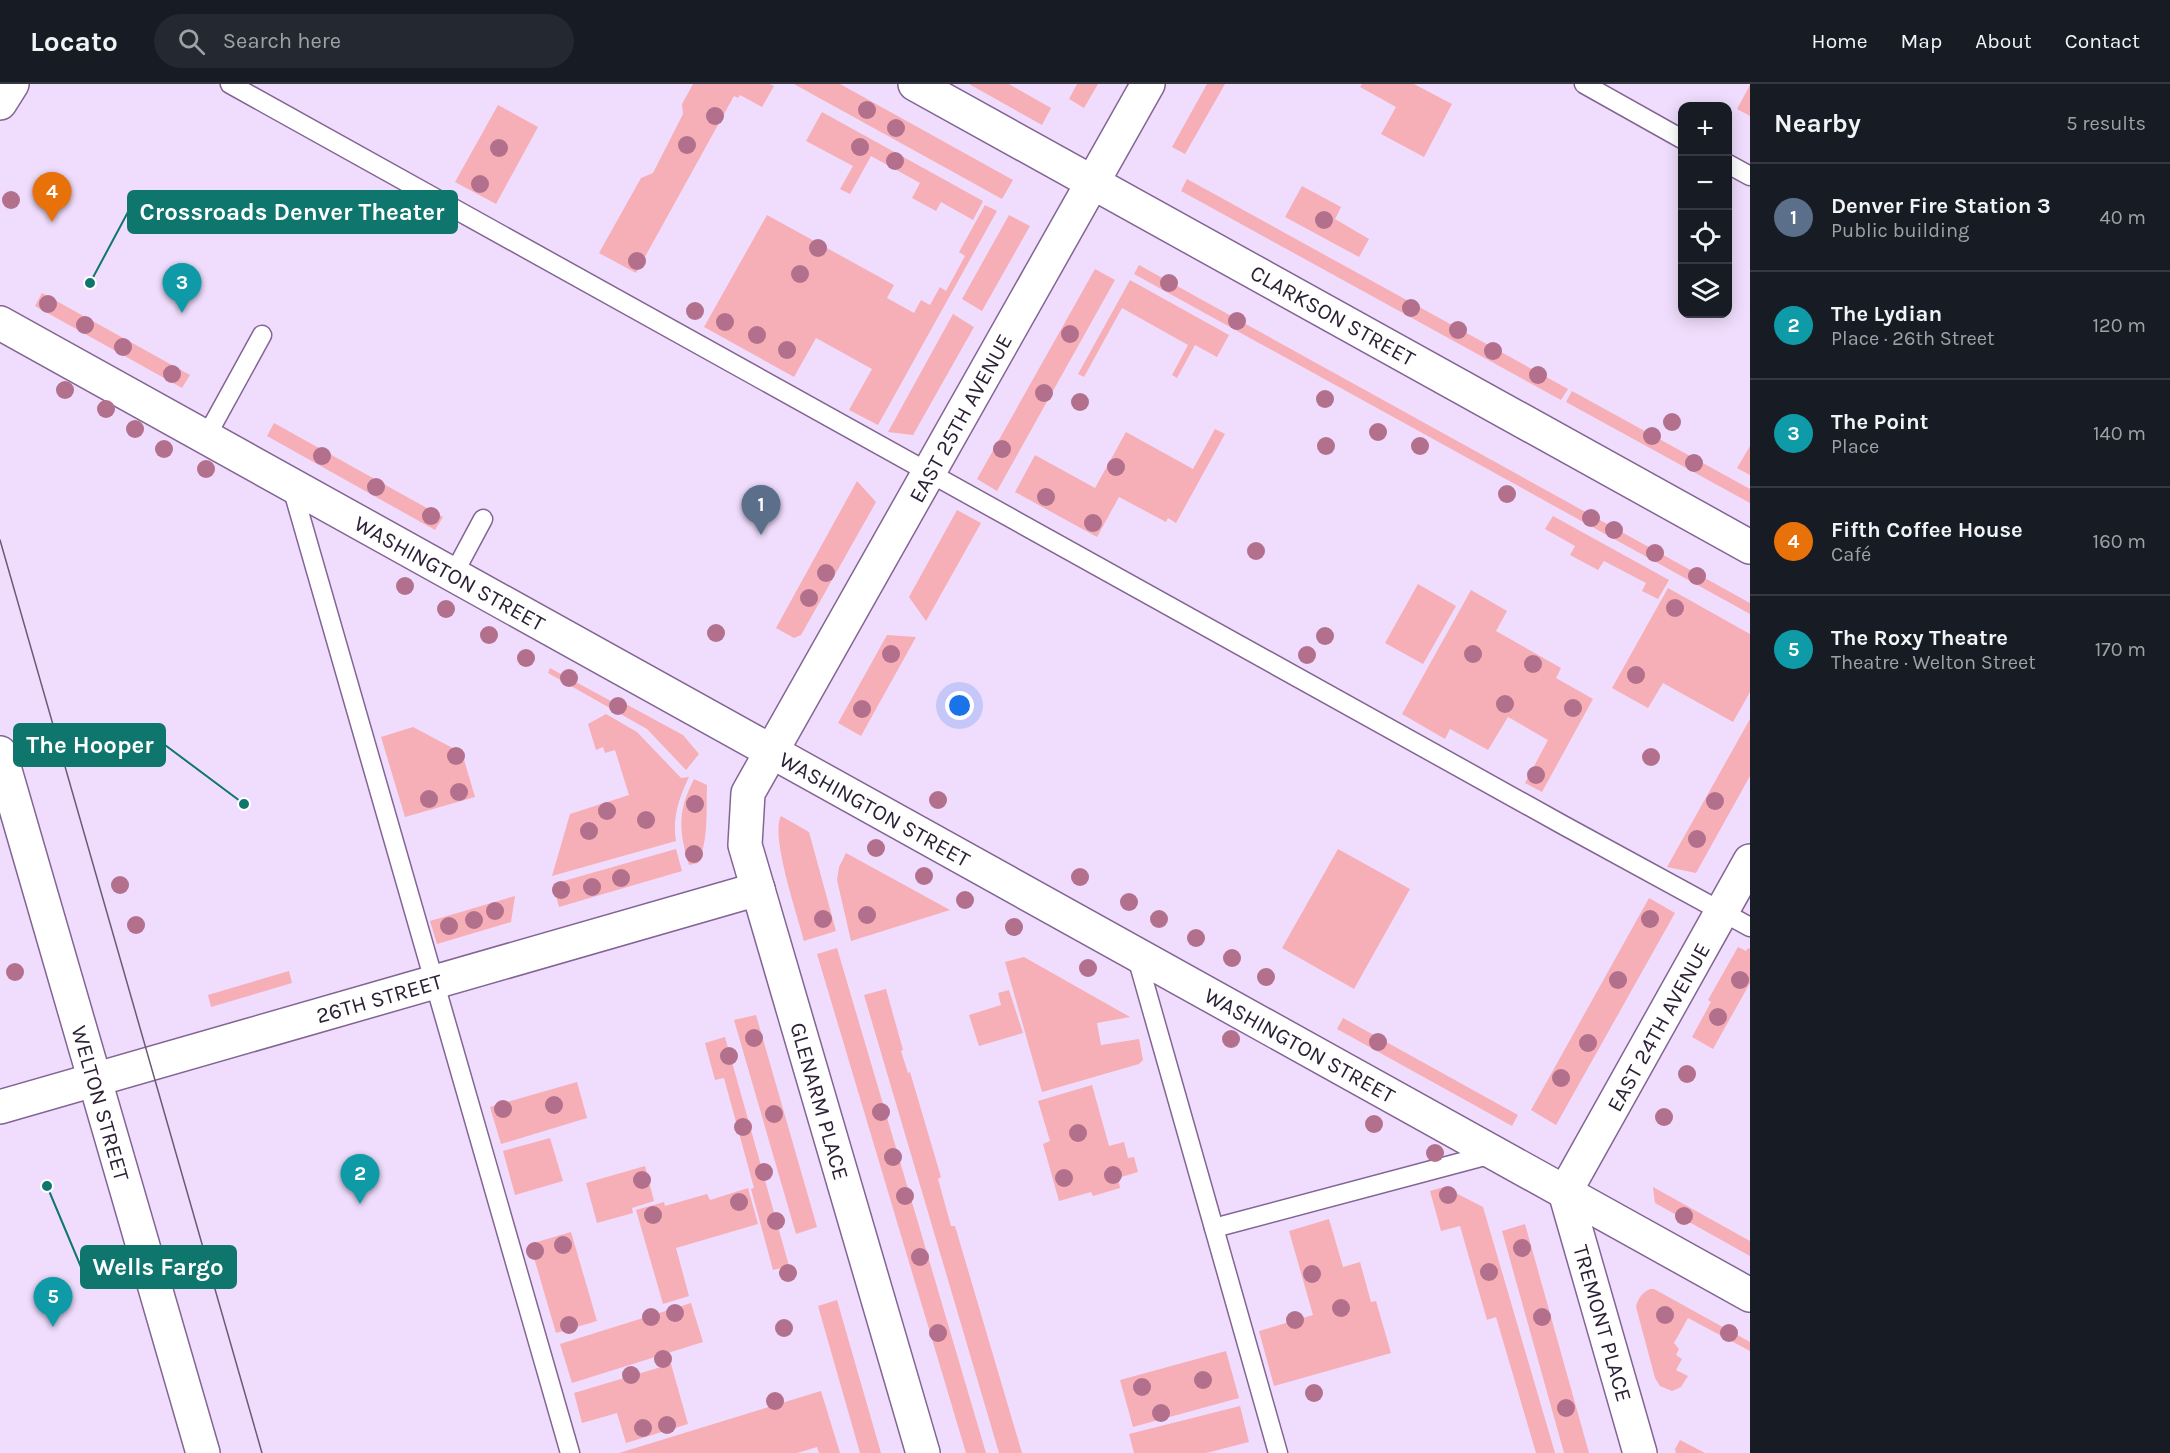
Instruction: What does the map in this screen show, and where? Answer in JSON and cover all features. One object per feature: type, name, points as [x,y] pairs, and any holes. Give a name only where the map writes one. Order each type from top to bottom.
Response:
[{"type":"street","name":"CLARKSON STREET","points":[[915,84],[1750,547]]},
{"type":"street","name":"EAST 25TH AVENUE","points":[[772,751],[1148,84]]},
{"type":"street","name":"WASHINGTON STREET","points":[[0,323],[1750,1295]]},
{"type":"street","name":"GLENARM PLACE","points":[[772,751],[748,793],[745,845],[923,1453]]},
{"type":"street","name":"WELTON STREET","points":[[0,753],[203,1453]]},
{"type":"street","name":"EAST 24TH AVENUE","points":[[1565,1192],[1750,861]]},
{"type":"street","name":"26TH STREET","points":[[0,1107],[758,889]]},
{"type":"street","name":"TREMONT PLACE","points":[[1565,1192],[1640,1453]]},
{"type":"lane","points":[[230,84],[1721,913],[1750,927]]},
{"type":"lane","points":[[1584,84],[1678,136]]},
{"type":"lane","points":[[1732,166],[1750,176]]},
{"type":"lane","points":[[206,437],[262,335]]},
{"type":"lane","points":[[291,484],[570,1453]]},
{"type":"lane","points":[[453,574],[483,519]]},
{"type":"lane","points":[[1136,954],[1278,1453]]},
{"type":"lane","points":[[1214,1228],[1496,1153]]},
{"type":"shaded area","points":[[693,84],[770,84],[774,86],[762,107],[740,95],[738,98],[734,96],[636,273],[599,253],[641,178],[653,173],[683,114],[682,104]]},
{"type":"shaded area","points":[[794,84],[840,84],[1013,180],[1002,199]]},
{"type":"shaded area","points":[[969,84],[1009,84],[1051,108],[1042,125]]},
{"type":"shaded area","points":[[1077,84],[1098,84],[1084,108],[1069,99]]},
{"type":"shaded area","points":[[1207,84],[1225,84],[1185,154],[1172,147]]},
{"type":"shaded area","points":[[1362,84],[1414,84],[1452,104],[1424,157],[1381,134],[1396,107],[1360,87]]},
{"type":"shaded area","points":[[1750,85],[1750,116],[1737,109]]},
{"type":"shaded area","points":[[498,105],[538,127],[496,204],[455,182]]},
{"type":"shaded area","points":[[822,112],[983,201],[973,220],[941,202],[936,211],[912,198],[920,183],[871,156],[850,194],[840,189],[853,166],[806,141]]},
{"type":"shaded area","points":[[1187,179],[1568,389],[1561,400],[1181,191]]},
{"type":"shaded area","points":[[1302,186],[1341,207],[1335,219],[1369,239],[1359,257],[1285,217]]},
{"type":"shaded area","points":[[985,205],[997,211],[878,425],[849,410],[872,369],[816,338],[794,377],[704,327],[767,215],[894,285],[887,298],[914,313],[921,300],[930,305],[940,287],[946,291],[965,256],[959,252]]},
{"type":"shaded area","points":[[1009,215],[1030,226],[982,311],[962,299]]},
{"type":"shaded area","points":[[1139,265],[1750,603],[1750,614],[1134,274]]},
{"type":"shaded area","points":[[1095,269],[1115,280],[997,491],[977,479]]},
{"type":"shaded area","points":[[1130,280],[1229,335],[1217,357],[1195,345],[1177,378],[1172,375],[1188,345],[1122,308],[1084,377],[1078,374]]},
{"type":"shaded area","points":[[42,293],[190,375],[182,388],[35,306]]},
{"type":"shaded area","points":[[953,314],[974,327],[913,435],[888,432]]},
{"type":"shaded area","points":[[1572,391],[1750,489],[1750,503],[1566,402]]},
{"type":"shaded area","points":[[274,423],[443,517],[435,530],[267,436]]},
{"type":"shaded area","points":[[1215,429],[1225,434],[1176,523],[1168,518],[1166,522],[1119,497],[1097,537],[1015,492],[1035,455],[1095,488],[1126,432],[1193,469]]},
{"type":"shaded area","points":[[1750,446],[1750,475],[1737,468]]},
{"type":"shaded area","points":[[857,481],[876,502],[801,635],[794,638],[776,628]]},
{"type":"shaded area","points":[[957,510],[981,523],[926,621],[909,597]]},
{"type":"shaded area","points":[[1553,516],[1669,580],[1658,599],[1642,591],[1646,583],[1604,561],[1598,570],[1570,555],[1575,546],[1545,529]]},
{"type":"shaded area","points":[[1418,584],[1456,606],[1423,664],[1385,643]]},
{"type":"shaded area","points":[[1668,588],[1750,634],[1750,692],[1733,722],[1663,683],[1648,708],[1612,688]]},
{"type":"shaded area","points":[[1471,590],[1507,611],[1496,631],[1561,668],[1556,678],[1593,699],[1542,792],[1525,783],[1548,740],[1508,717],[1488,750],[1450,729],[1445,739],[1402,714]]},
{"type":"shaded area","points":[[887,635],[916,637],[861,736],[838,723]]},
{"type":"shaded area","points":[[550,668],[620,706],[622,702],[683,735],[699,754],[686,770],[647,729],[548,673]]},
{"type":"shaded area","points":[[606,714],[637,732],[681,778],[689,777],[677,808],[676,841],[552,876],[570,814],[629,795],[615,750],[605,753],[603,747],[596,750],[588,724]]},
{"type":"shaded area","points":[[1750,719],[1750,776],[1696,873],[1667,867]]},
{"type":"shaded area","points":[[413,727],[462,753],[475,797],[405,817],[381,737]]},
{"type":"shaded area","points":[[694,779],[707,785],[706,825],[702,854],[698,863],[689,865],[681,822],[688,791]]},
{"type":"shaded area","points":[[781,816],[809,832],[836,931],[804,941],[782,858],[779,840]]},
{"type":"shaded area","points":[[676,849],[682,871],[559,907],[553,884]]},
{"type":"shaded area","points":[[1338,849],[1410,889],[1354,989],[1282,948]]},
{"type":"shaded area","points":[[846,853],[950,910],[851,941],[837,880],[839,867]]},
{"type":"shaded area","points":[[515,896],[511,922],[437,944],[430,921]]},
{"type":"shaded area","points":[[1649,898],[1675,913],[1556,1125],[1531,1110]]},
{"type":"shaded area","points":[[1738,947],[1746,951],[1750,949],[1750,983],[1713,1049],[1692,1037],[1711,1002],[1708,1000]]},
{"type":"shaded area","points":[[837,948],[986,1453],[966,1453],[817,954]]},
{"type":"shaded area","points":[[1024,957],[1130,1017],[1097,1023],[1101,1045],[1139,1039],[1143,1060],[1139,1064],[1042,1092],[1005,962]]},
{"type":"shaded area","points":[[289,971],[292,983],[211,1007],[208,995]]},
{"type":"shaded area","points":[[886,989],[903,1050],[901,1051],[908,1073],[910,1072],[941,1177],[938,1179],[951,1226],[955,1226],[1022,1453],[999,1453],[864,995]]},
{"type":"shaded area","points":[[1009,990],[1023,1033],[979,1046],[969,1015],[1001,1005],[998,993]]},
{"type":"shaded area","points":[[756,1015],[817,1227],[796,1234],[734,1020]]},
{"type":"shaded area","points":[[1343,1018],[1518,1115],[1512,1126],[1337,1029]]},
{"type":"shaded area","points":[[725,1037],[789,1266],[773,1270],[751,1189],[754,1188],[724,1078],[715,1080],[705,1043]]},
{"type":"shaded area","points":[[577,1082],[587,1118],[501,1144],[490,1107]]},
{"type":"shaded area","points":[[1092,1085],[1109,1146],[1124,1142],[1128,1158],[1134,1157],[1138,1172],[1118,1178],[1120,1188],[1093,1196],[1091,1192],[1059,1201],[1043,1144],[1050,1141],[1038,1101]]},
{"type":"shaded area","points":[[550,1138],[563,1181],[515,1195],[503,1151]]},
{"type":"shaded area","points":[[645,1166],[654,1201],[632,1208],[633,1213],[597,1223],[586,1183]]},
{"type":"shaded area","points":[[1444,1187],[1483,1207],[1555,1453],[1536,1453],[1496,1317],[1487,1320],[1460,1226],[1441,1231],[1430,1191]]},
{"type":"shaded area","points":[[1653,1187],[1750,1241],[1750,1256],[1655,1203]]},
{"type":"shaded area","points":[[748,1188],[758,1224],[676,1248],[689,1296],[663,1304],[636,1210],[664,1202],[665,1206],[707,1194],[710,1200]]},
{"type":"shaded area","points":[[1329,1219],[1343,1267],[1360,1262],[1371,1302],[1376,1301],[1391,1353],[1274,1386],[1259,1331],[1313,1315],[1289,1231]]},
{"type":"shaded area","points":[[1525,1224],[1589,1453],[1564,1453],[1502,1231]]},
{"type":"shaded area","points":[[571,1232],[597,1321],[556,1333],[530,1244]]},
{"type":"shaded area","points":[[1650,1289],[1654,1289],[1750,1342],[1750,1351],[1688,1318],[1674,1343],[1679,1349],[1676,1355],[1682,1359],[1676,1370],[1688,1376],[1681,1387],[1672,1391],[1660,1386],[1655,1378],[1636,1307],[1641,1296]]},
{"type":"shaded area","points":[[837,1300],[881,1453],[860,1453],[818,1306]]},
{"type":"shaded area","points":[[691,1303],[703,1342],[572,1383],[560,1344]]},
{"type":"shaded area","points":[[1226,1351],[1239,1398],[1133,1427],[1120,1380]]},
{"type":"shaded area","points":[[671,1364],[688,1424],[626,1443],[617,1413],[582,1423],[574,1393]]},
{"type":"shaded area","points":[[821,1391],[840,1453],[819,1453],[817,1447],[797,1453],[619,1453]]},
{"type":"shaded area","points":[[1240,1406],[1249,1442],[1206,1453],[1134,1453],[1129,1434]]},
{"type":"shaded area","points":[[1680,1440],[1705,1453],[1676,1453],[1675,1449]]},
{"type":"tram line","points":[[0,540],[262,1453]]},
{"type":"place","name":"Fifth Coffee House","points":[[52,222]]},
{"type":"place","name":"Crossroads Denver Theater","points":[[90,283]]},
{"type":"place","name":"The Point","points":[[182,313]]},
{"type":"place","name":"Denver Fire Station 3","points":[[761,535]]},
{"type":"place","name":"The Hooper","points":[[244,804]]},
{"type":"place","name":"Wells Fargo","points":[[47,1186]]},
{"type":"place","name":"The Lydian","points":[[360,1204]]},
{"type":"place","name":"The Roxy Theatre","points":[[53,1327]]}]
